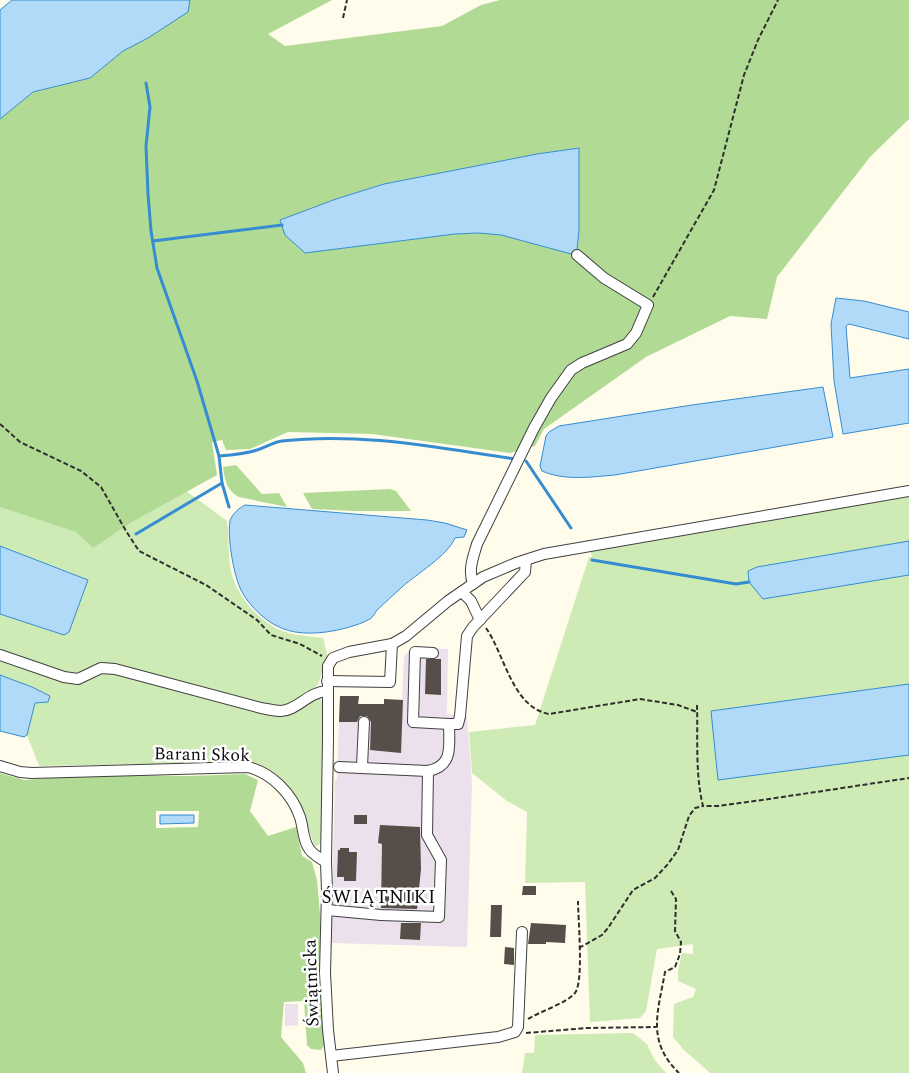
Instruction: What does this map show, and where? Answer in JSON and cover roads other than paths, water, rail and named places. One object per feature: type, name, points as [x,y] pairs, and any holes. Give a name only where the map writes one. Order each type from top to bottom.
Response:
[{"type":"street","points":[[473,584],[470,575],[471,564],[477,544],[534,428],[551,398],[570,370],[627,344],[636,333],[648,305],[604,278],[577,255]]},
{"type":"street","points":[[326,862],[327,686],[328,666],[333,658],[349,652],[392,644],[406,636],[483,577],[544,554],[909,491]]},
{"type":"street","points":[[433,653],[415,652],[413,722],[458,724],[467,636],[524,572],[526,560]]},
{"type":"street","points":[[462,592],[471,601],[480,620]]},
{"type":"street","points":[[0,655],[78,679],[101,668],[115,669],[261,708],[281,711],[292,708],[327,686],[390,682],[392,644]]},
{"type":"street","points":[[362,768],[364,722]]},
{"type":"street","points":[[339,767],[428,771],[438,769],[445,762],[449,752],[449,724]]},
{"type":"street","name":"Barani Skok","points":[[0,766],[20,772],[32,773],[213,768],[254,769],[269,777],[289,796],[300,818],[307,847],[326,862]]},
{"type":"street","points":[[327,910],[382,915],[439,917],[442,860],[427,835],[428,771]]},
{"type":"street","name":"Świątnicka","points":[[326,862],[326,1002],[333,1073]]},
{"type":"street","points":[[330,1056],[498,1037],[517,1029],[522,932]]},
{"type":"water","points":[[12,0],[190,0],[188,12],[148,38],[123,51],[90,78],[33,92],[0,119],[0,10]]},
{"type":"water","points":[[579,148],[579,230],[575,255],[501,235],[478,233],[455,234],[305,253],[285,235],[280,220],[336,199],[384,184],[537,154]]},
{"type":"water","points":[[836,298],[864,301],[909,312],[909,339],[849,324],[846,326],[850,378],[909,369],[909,423],[843,434],[834,381],[831,324]]},
{"type":"water","points":[[823,387],[833,437],[597,477],[578,478],[560,476],[542,471],[540,466],[546,436],[559,426]]},
{"type":"water","points":[[245,505],[427,520],[467,530],[464,537],[455,538],[439,558],[402,587],[370,619],[354,626],[337,630],[320,633],[301,633],[283,629],[267,620],[257,612],[239,586],[232,557],[229,528],[232,516]]},
{"type":"water","points":[[909,541],[909,575],[763,599],[749,582],[748,571],[757,567]]},
{"type":"water","points":[[0,546],[88,580],[69,632],[64,635],[0,614]]},
{"type":"water","points":[[0,675],[50,696],[48,702],[35,703],[27,735],[24,737],[0,731]]},
{"type":"water","points":[[909,684],[909,755],[718,780],[711,711]]},
{"type":"water","points":[[160,815],[194,815],[194,823],[160,824]]},
{"type":"waterway","points":[[146,83],[150,107],[146,146],[148,194],[157,268],[197,381],[219,456],[222,483],[229,507]]},
{"type":"waterway","points":[[153,241],[282,225]]},
{"type":"waterway","points":[[219,456],[257,450],[282,441],[341,438],[399,442],[515,459]]},
{"type":"waterway","points":[[526,461],[571,528]]},
{"type":"waterway","points":[[136,534],[222,483]]},
{"type":"waterway","points":[[592,560],[736,584],[749,582]]},
{"type":"district","name":"ŚWIĄTNIKI","points":[[379,896]]}]
